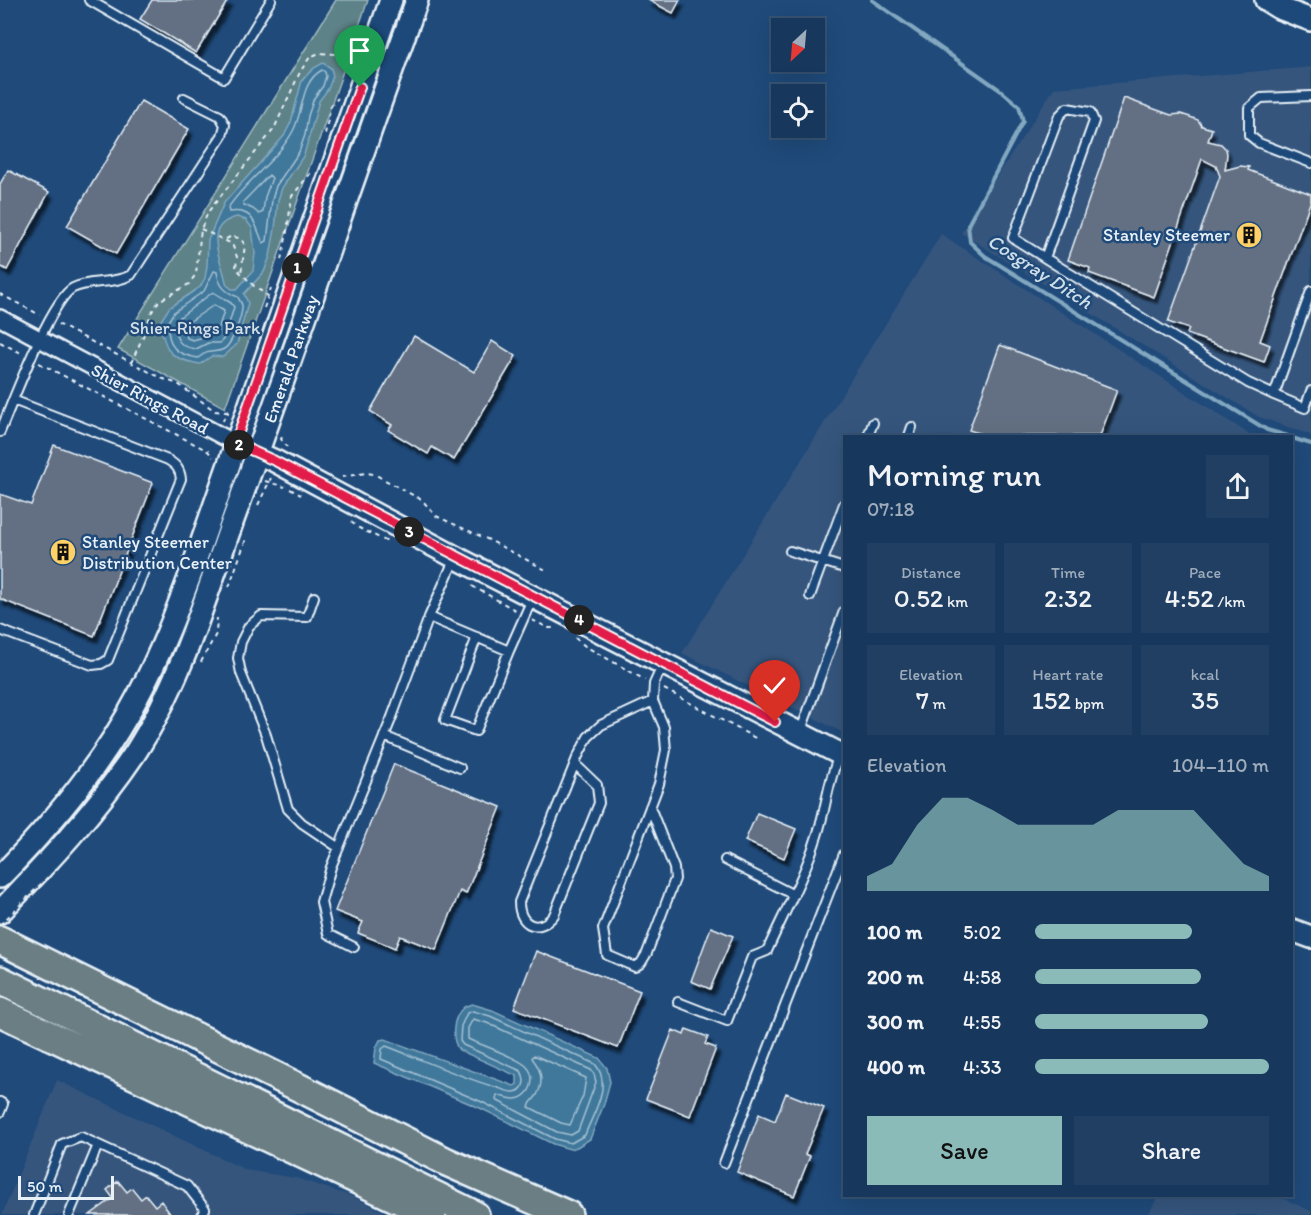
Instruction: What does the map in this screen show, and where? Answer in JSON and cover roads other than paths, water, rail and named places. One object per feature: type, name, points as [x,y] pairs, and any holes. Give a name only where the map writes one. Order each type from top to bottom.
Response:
[{"type":"highway","points":[[0,924],[221,1037],[263,1070]]},
{"type":"highway","points":[[0,940],[447,1162],[568,1215]]},
{"type":"highway","points":[[0,980],[475,1215]]},
{"type":"highway","points":[[0,1012],[432,1215]]},
{"type":"main road","name":"Emerald Parkway","points":[[0,877],[61,811],[113,738],[138,697],[176,614],[391,0]]},
{"type":"main road","name":"Emerald Parkway","points":[[0,912],[45,872],[135,752],[159,710],[182,661],[258,453],[417,0]]},
{"type":"main road","points":[[1266,0],[1279,8],[1311,20]]},
{"type":"main road","name":"Shier Rings Road","points":[[235,443],[842,755]]},
{"type":"main road","points":[[1293,930],[1311,937]]},
{"type":"street","name":"Shier Rings Road","points":[[0,318],[235,443]]},
{"type":"lane","points":[[89,0],[224,78],[271,0]]},
{"type":"lane","points":[[1311,96],[1261,98],[1249,108],[1249,135],[1259,143],[1311,164]]},
{"type":"lane","points":[[0,432],[39,339],[61,299],[72,288],[91,283],[121,280],[131,275],[222,136],[225,125],[220,116],[184,98]]},
{"type":"lane","points":[[1045,258],[1094,121],[1090,112],[1067,108],[1059,116],[1013,238],[1045,258],[1248,383],[1305,408],[1311,391]]},
{"type":"lane","points":[[1274,395],[1311,291]]},
{"type":"lane","points":[[0,630],[92,665],[108,660],[181,479],[180,472],[168,460],[13,400]]},
{"type":"lane","points":[[868,435],[873,423]]},
{"type":"lane","points":[[909,435],[912,427]]},
{"type":"lane","points":[[810,596],[843,507]]},
{"type":"lane","points":[[790,550],[843,567]]},
{"type":"lane","points":[[354,947],[328,934],[321,902],[339,848],[429,617],[455,557]]},
{"type":"lane","points":[[314,597],[307,617],[261,616],[249,626],[241,642],[238,658],[241,673],[266,735],[288,809],[302,823],[339,848]]},
{"type":"lane","points":[[477,637],[445,720],[476,731],[508,651],[533,597]]},
{"type":"lane","points":[[799,734],[843,614]]},
{"type":"lane","points":[[429,617],[508,651]]},
{"type":"lane","points":[[650,807],[674,868],[675,879],[647,953],[641,963],[635,967],[607,955],[603,928],[650,807],[659,784],[666,750],[664,727],[653,701],[654,684],[664,663]]},
{"type":"lane","points":[[575,764],[597,785],[599,802],[554,915],[548,923],[539,926],[531,925],[519,914],[519,902],[575,764],[588,737],[601,725],[653,701]]},
{"type":"lane","points":[[384,736],[460,768]]},
{"type":"lane","points":[[678,1002],[726,1021],[753,957],[767,951],[794,895],[817,835],[832,772],[842,755]]},
{"type":"lane","points":[[724,1163],[843,857]]},
{"type":"lane","points":[[725,860],[794,895]]},
{"type":"lane","points":[[0,1102],[3,1104],[0,1112]]},
{"type":"lane","points":[[34,1215],[62,1144],[81,1137],[187,1186],[205,1209],[202,1215]]},
{"type":"lane","points":[[69,1215],[98,1145]]},
{"type":"water","points":[[323,63],[331,68],[333,76],[328,89],[319,101],[304,155],[282,188],[278,200],[270,256],[264,272],[244,294],[248,303],[237,344],[223,357],[212,356],[200,364],[182,360],[167,347],[160,322],[169,308],[200,287],[205,278],[208,240],[224,203],[284,136],[291,122],[302,80]],"holes":[[[237,217],[246,220],[252,228],[255,253],[253,271],[237,289],[232,289],[226,283],[217,251],[216,237],[221,225],[228,220]]]},
{"type":"water","points":[[472,1004],[492,1010],[599,1058],[607,1068],[610,1082],[590,1139],[570,1149],[553,1144],[480,1108],[374,1063],[376,1048],[380,1040],[385,1039],[514,1086],[517,1084],[517,1076],[459,1050],[456,1045],[454,1029],[457,1017],[463,1008]]},
{"type":"waterway","name":"Cosgray Ditch","points":[[872,0],[1000,90],[1019,106],[1023,121],[968,225],[970,242],[985,256],[1267,430],[1284,435]]},
{"type":"waterway","name":"Cosgray Ditch","points":[[1293,438],[1311,444]]},
{"type":"place","name":"Stanley Steemer","points":[[1249,235]]},
{"type":"place","name":"Stanley Steemer Distribution Center","points":[[63,552]]},
{"type":"park label","name":"Shier-Rings Park","points":[[195,328]]}]
